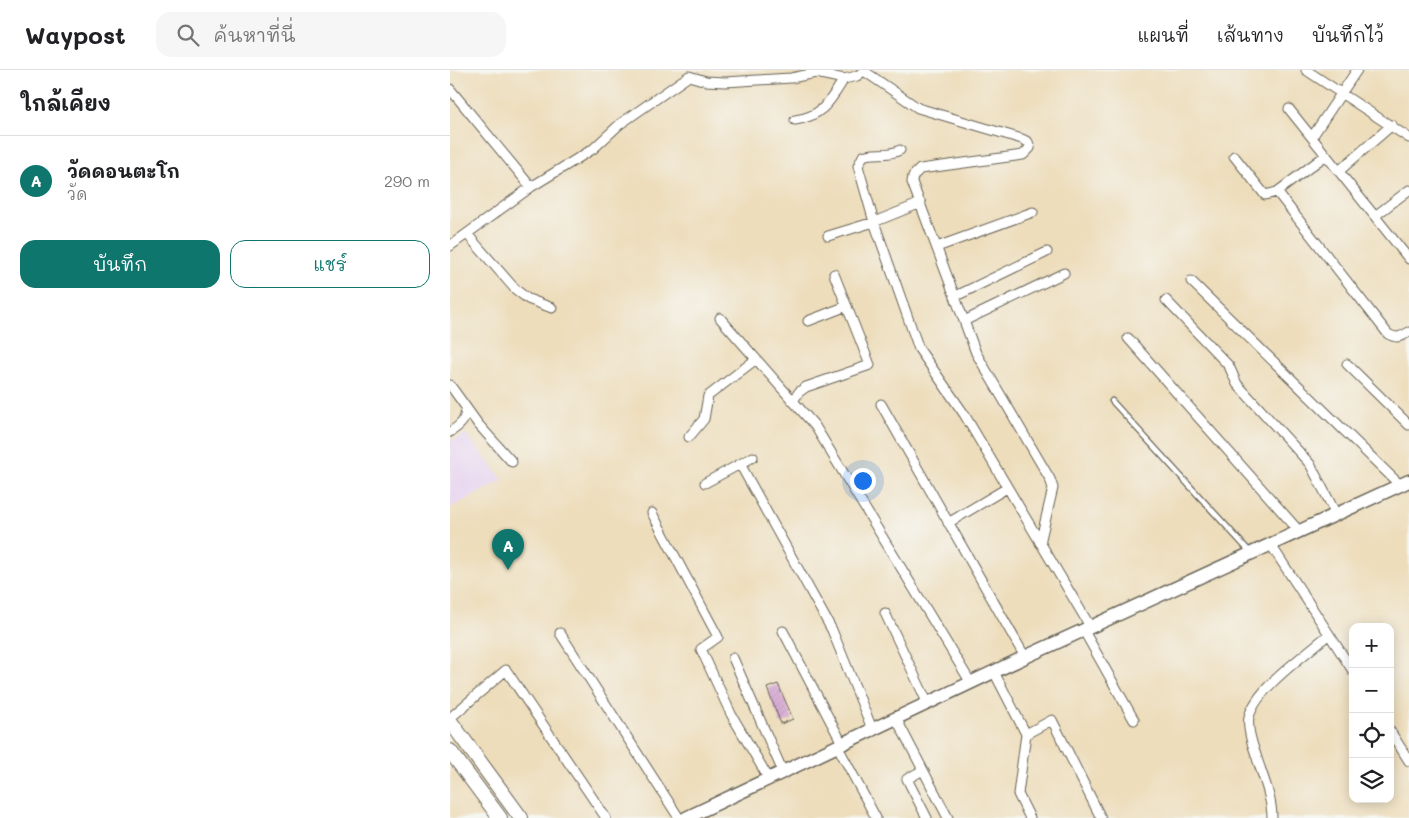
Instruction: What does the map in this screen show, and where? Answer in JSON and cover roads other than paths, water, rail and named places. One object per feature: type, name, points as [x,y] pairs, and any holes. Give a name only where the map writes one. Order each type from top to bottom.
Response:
[{"type":"main road","points":[[450,720],[521,818]]},
{"type":"main road","points":[[450,735],[511,818]]},
{"type":"main road","points":[[450,751],[500,818]]},
{"type":"main road","points":[[450,766],[488,818]]},
{"type":"street","points":[[1306,70],[1409,138]]},
{"type":"street","points":[[1312,138],[1357,70]]},
{"type":"street","points":[[450,246],[531,187],[593,149],[620,124],[689,73],[706,81],[725,82],[791,78],[816,73],[844,79],[864,71],[918,108],[1028,142],[1030,148],[1023,155],[920,169],[913,176],[912,182],[976,353],[1050,479],[1053,488],[1040,543]]},
{"type":"street","points":[[795,120],[819,113],[830,102],[844,79]]},
{"type":"street","points":[[450,90],[531,187]]},
{"type":"street","points":[[1289,109],[1409,258]]},
{"type":"street","points":[[1339,171],[1392,125]]},
{"type":"street","points":[[900,150],[886,155],[867,154],[859,160],[859,173],[874,222],[919,348],[964,414],[1040,543],[1088,630],[1134,720]]},
{"type":"street","points":[[1234,156],[1265,195],[1277,192],[1326,155]]},
{"type":"street","points":[[1376,216],[1409,190]]},
{"type":"street","points":[[1277,192],[1388,334],[1400,337],[1409,332]]},
{"type":"street","points":[[828,236],[874,222],[921,203]]},
{"type":"street","points":[[937,247],[1032,212]]},
{"type":"street","points":[[467,234],[516,289],[528,299],[552,308]]},
{"type":"street","points":[[956,296],[1047,252]]},
{"type":"street","points":[[964,320],[1064,273]]},
{"type":"street","points":[[793,401],[799,392],[806,387],[870,365],[834,274]]},
{"type":"street","points":[[686,818],[897,720],[1025,657],[1088,630],[1405,483],[1191,281]]},
{"type":"street","points":[[1166,300],[1229,366],[1238,384],[1310,464],[1336,514]]},
{"type":"street","points":[[808,321],[847,306]]},
{"type":"street","points":[[720,318],[755,360],[816,426],[971,683]]},
{"type":"street","points":[[1128,338],[1298,531]]},
{"type":"street","points":[[690,437],[704,419],[708,396],[755,360]]},
{"type":"street","points":[[1347,364],[1409,425]]},
{"type":"street","points":[[450,385],[466,408],[512,462]]},
{"type":"street","points":[[880,404],[1025,657]]},
{"type":"street","points":[[450,432],[461,425],[466,417],[466,408]]},
{"type":"street","points":[[706,482],[753,457]]},
{"type":"street","points":[[740,464],[832,630],[873,731]]},
{"type":"street","points":[[948,524],[1007,488]]},
{"type":"street","points":[[652,513],[718,637],[701,649],[731,714],[769,779]]},
{"type":"street","points":[[1271,544],[1351,668]]},
{"type":"street","points":[[885,613],[928,704]]},
{"type":"street","points":[[783,631],[876,818]]},
{"type":"street","points":[[560,633],[679,818]]},
{"type":"street","points":[[1272,818],[1271,802],[1251,741],[1249,719],[1253,708],[1270,686],[1329,634]]},
{"type":"street","points":[[734,658],[783,772]]},
{"type":"street","points":[[450,720],[506,670],[606,818]]},
{"type":"street","points":[[994,672],[1026,734],[1018,794],[1030,818]]},
{"type":"street","points":[[897,720],[948,818]]},
{"type":"street","points":[[1026,734],[1052,720],[1101,818]]},
{"type":"street","points":[[1394,737],[1409,761]]},
{"type":"street","points":[[923,770],[907,779],[927,818]]},
{"type":"lane","points":[[1112,401],[1252,554]]},
{"type":"place","name":"วัดดอนตะโก","points":[[508,570]]}]
